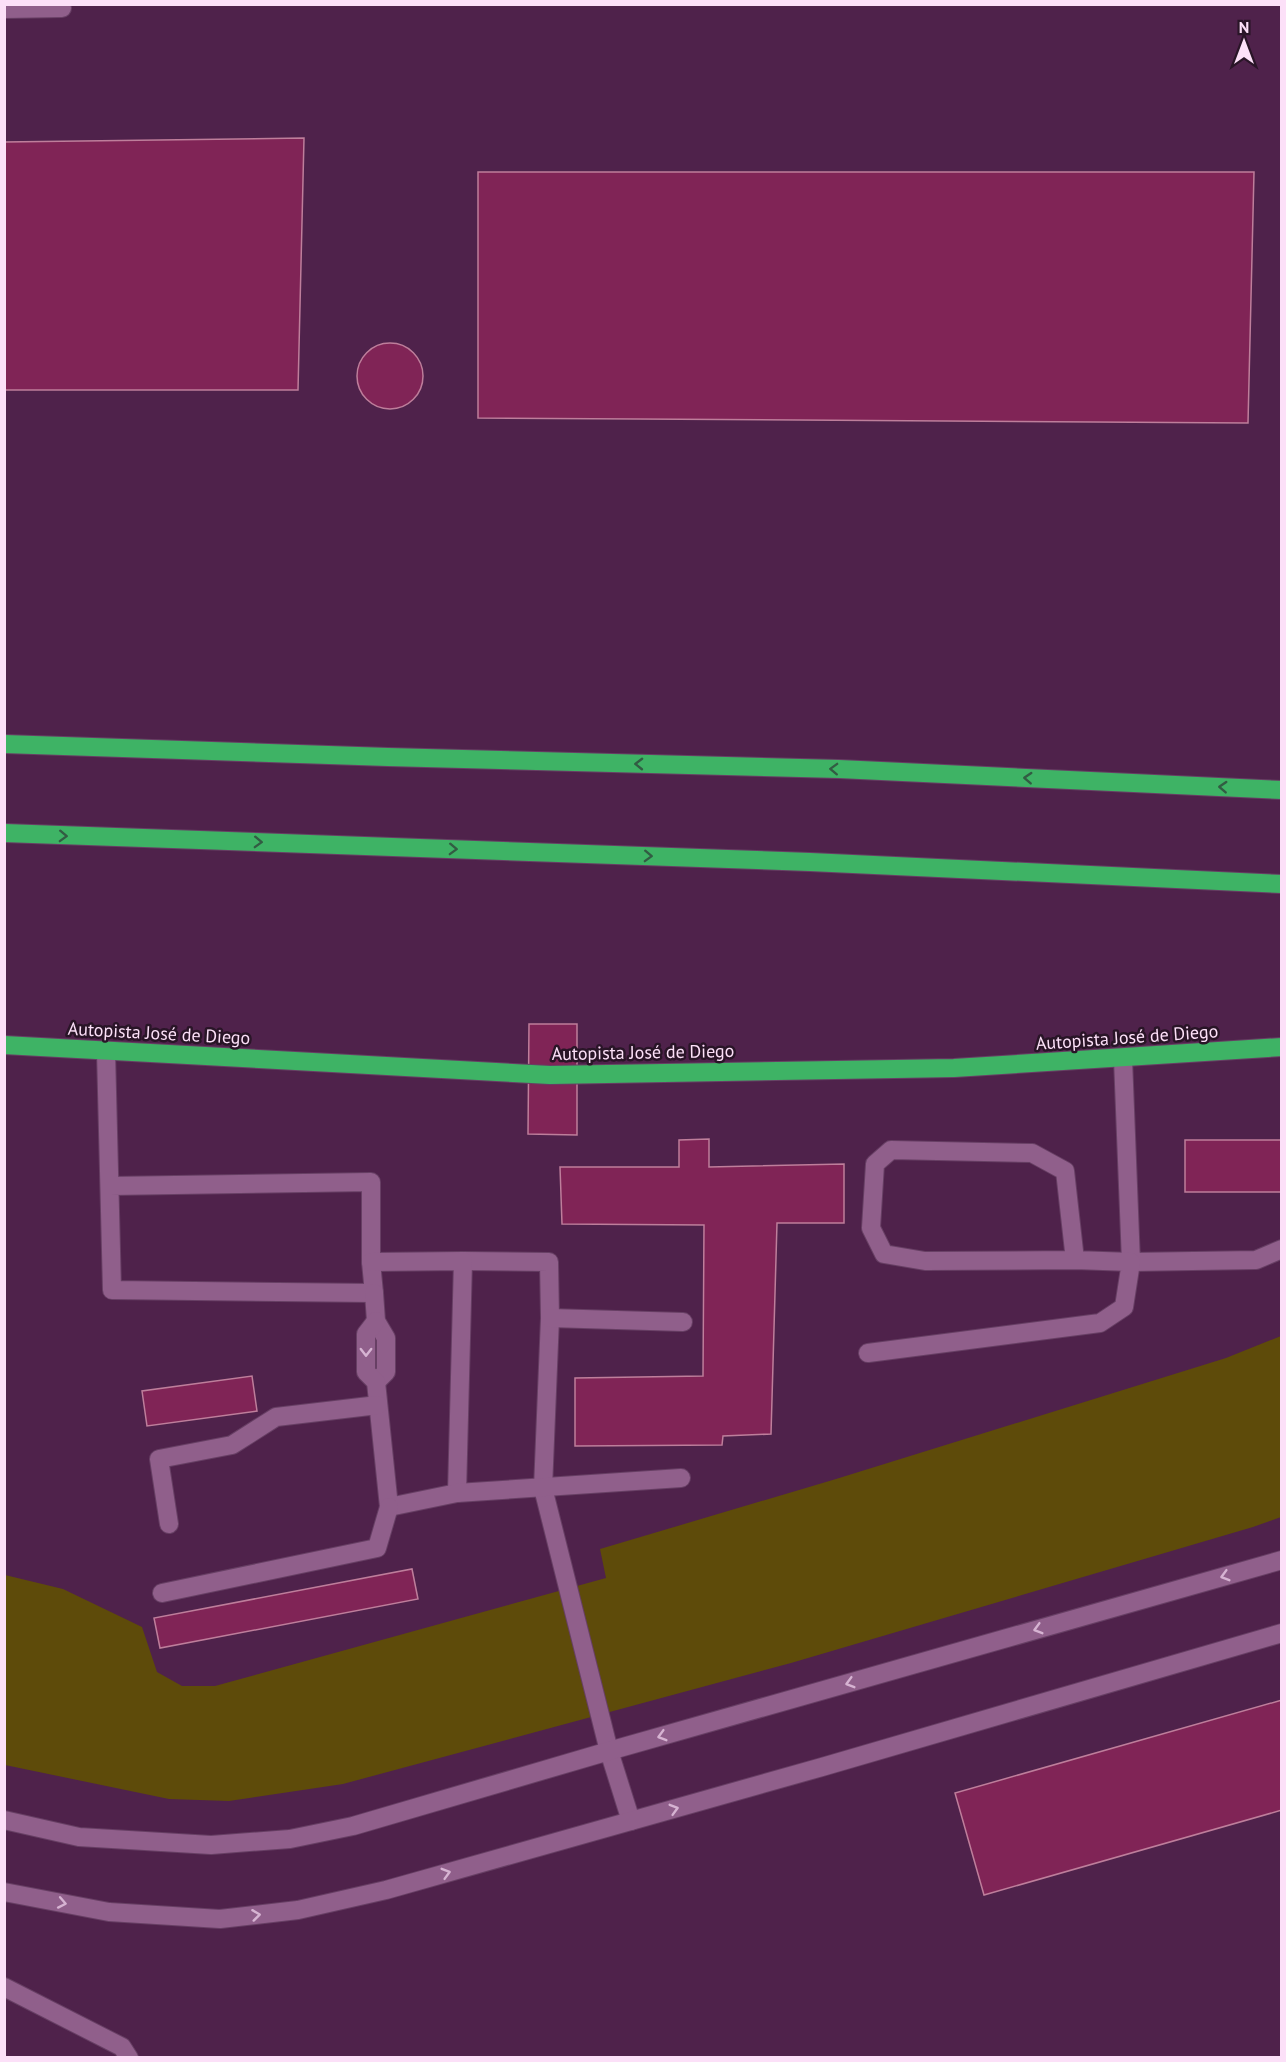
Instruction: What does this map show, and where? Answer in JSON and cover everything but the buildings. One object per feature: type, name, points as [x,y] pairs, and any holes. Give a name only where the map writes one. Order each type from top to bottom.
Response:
[{"type":"highway","points":[[4,744],[839,769],[1281,790]]},
{"type":"highway","points":[[4,833],[822,863],[1281,884]]},
{"type":"highway","name":"Autopista José de Diego","points":[[4,1045],[550,1075],[954,1068],[1123,1059],[1281,1047]]},
{"type":"street","points":[[4,9],[62,8]]},
{"type":"street","points":[[106,1052],[112,1290],[374,1293]]},
{"type":"street","points":[[868,1353],[1100,1323],[1124,1307],[1131,1262],[1123,1059]]},
{"type":"street","points":[[1075,1260],[1065,1171],[1032,1153],[891,1150],[874,1164],[871,1228],[884,1254],[925,1261],[1131,1262],[1257,1260],[1281,1249]]},
{"type":"street","points":[[110,1186],[371,1182],[372,1262],[376,1320],[366,1334],[366,1372],[376,1382],[389,1507],[377,1548],[162,1593]]},
{"type":"street","points":[[457,1493],[463,1261]]},
{"type":"street","points":[[372,1262],[549,1262],[550,1318],[543,1488],[609,1751],[631,1821]]},
{"type":"street","points":[[550,1318],[683,1322]]},
{"type":"street","points":[[169,1524],[159,1459],[232,1445],[276,1417],[378,1404]]},
{"type":"street","points":[[389,1507],[457,1493],[681,1478]]},
{"type":"street","points":[[4,1820],[79,1837],[211,1845],[290,1839],[353,1826],[1281,1560]]},
{"type":"street","points":[[4,1892],[109,1912],[220,1919],[298,1910],[386,1890],[631,1821],[1281,1633]]},
{"type":"street","points":[[4,1987],[122,2047],[129,2058]]},
{"type":"shaded area","points":[[1281,1336],[1281,1517],[1253,1527],[791,1663],[343,1784],[229,1801],[169,1799],[5,1765],[5,1575],[63,1589],[142,1627],[157,1672],[182,1686],[215,1686],[606,1578],[600,1549],[836,1479],[1226,1358]]}]
